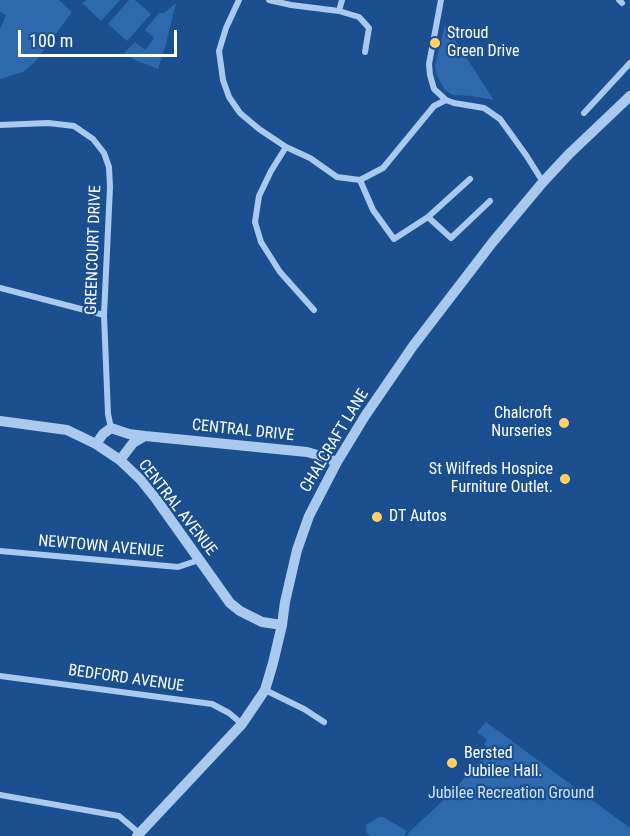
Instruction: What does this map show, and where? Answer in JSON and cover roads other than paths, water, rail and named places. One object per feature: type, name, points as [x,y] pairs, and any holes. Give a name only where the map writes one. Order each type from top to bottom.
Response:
[{"type":"street","points":[[239,0],[226,28],[219,51],[223,80],[229,97],[240,113],[260,129],[286,147],[310,158],[337,177],[360,180],[383,168],[434,106],[446,100]]},
{"type":"street","points":[[268,0],[339,10],[359,17],[369,28],[364,52]]},
{"type":"street","points":[[339,10],[342,0]]},
{"type":"street","points":[[441,0],[429,64],[434,89],[446,100],[484,108],[500,119],[543,182]]},
{"type":"street","points":[[584,113],[630,63]]},
{"type":"street","name":"CHALCRAFT LANE","points":[[138,835],[242,724],[265,690],[282,625],[294,561],[309,516],[337,462],[365,416],[413,346],[492,243],[570,153],[630,96]]},
{"type":"street","name":"GREENCOURT DRIVE","points":[[0,125],[48,123],[74,126],[93,139],[104,153],[109,167],[110,188],[105,315],[108,414],[111,428]]},
{"type":"street","points":[[286,147],[271,171],[260,196],[255,222],[261,242],[280,272],[314,310]]},
{"type":"street","points":[[360,180],[373,210],[394,240],[428,217],[470,179]]},
{"type":"street","points":[[428,217],[451,238],[490,201]]},
{"type":"street","points":[[0,288],[105,315]]},
{"type":"street","name":"CENTRAL AVENUE","points":[[0,421],[67,430],[96,444],[120,460],[140,479],[230,603],[262,622],[282,625]]},
{"type":"street","points":[[96,444],[111,428]]},
{"type":"street","name":"CENTRAL DRIVE","points":[[111,428],[144,436],[307,453],[337,462]]},
{"type":"street","points":[[129,434],[130,446]]},
{"type":"street","points":[[120,460],[130,446],[144,436]]},
{"type":"street","name":"NEWTOWN AVENUE","points":[[0,551],[178,567],[199,560]]},
{"type":"street","name":"BEDFORD AVENUE","points":[[0,676],[212,704],[229,712],[242,724]]},
{"type":"street","points":[[265,690],[304,709],[324,722]]},
{"type":"street","points":[[0,795],[119,816],[138,835]]},
{"type":"place","name":"Stroud Green Drive","points":[[435,43]]},
{"type":"place","name":"Chalcroft Nurseries","points":[[564,423]]},
{"type":"place","name":"St Wilfreds Hospice Furniture Outlet.","points":[[565,479]]},
{"type":"place","name":"DT Autos","points":[[377,517]]},
{"type":"place","name":"Bersted Jubilee Hall.","points":[[452,763]]},
{"type":"park label","name":"Jubilee Recreation Ground","points":[[511,794]]}]
